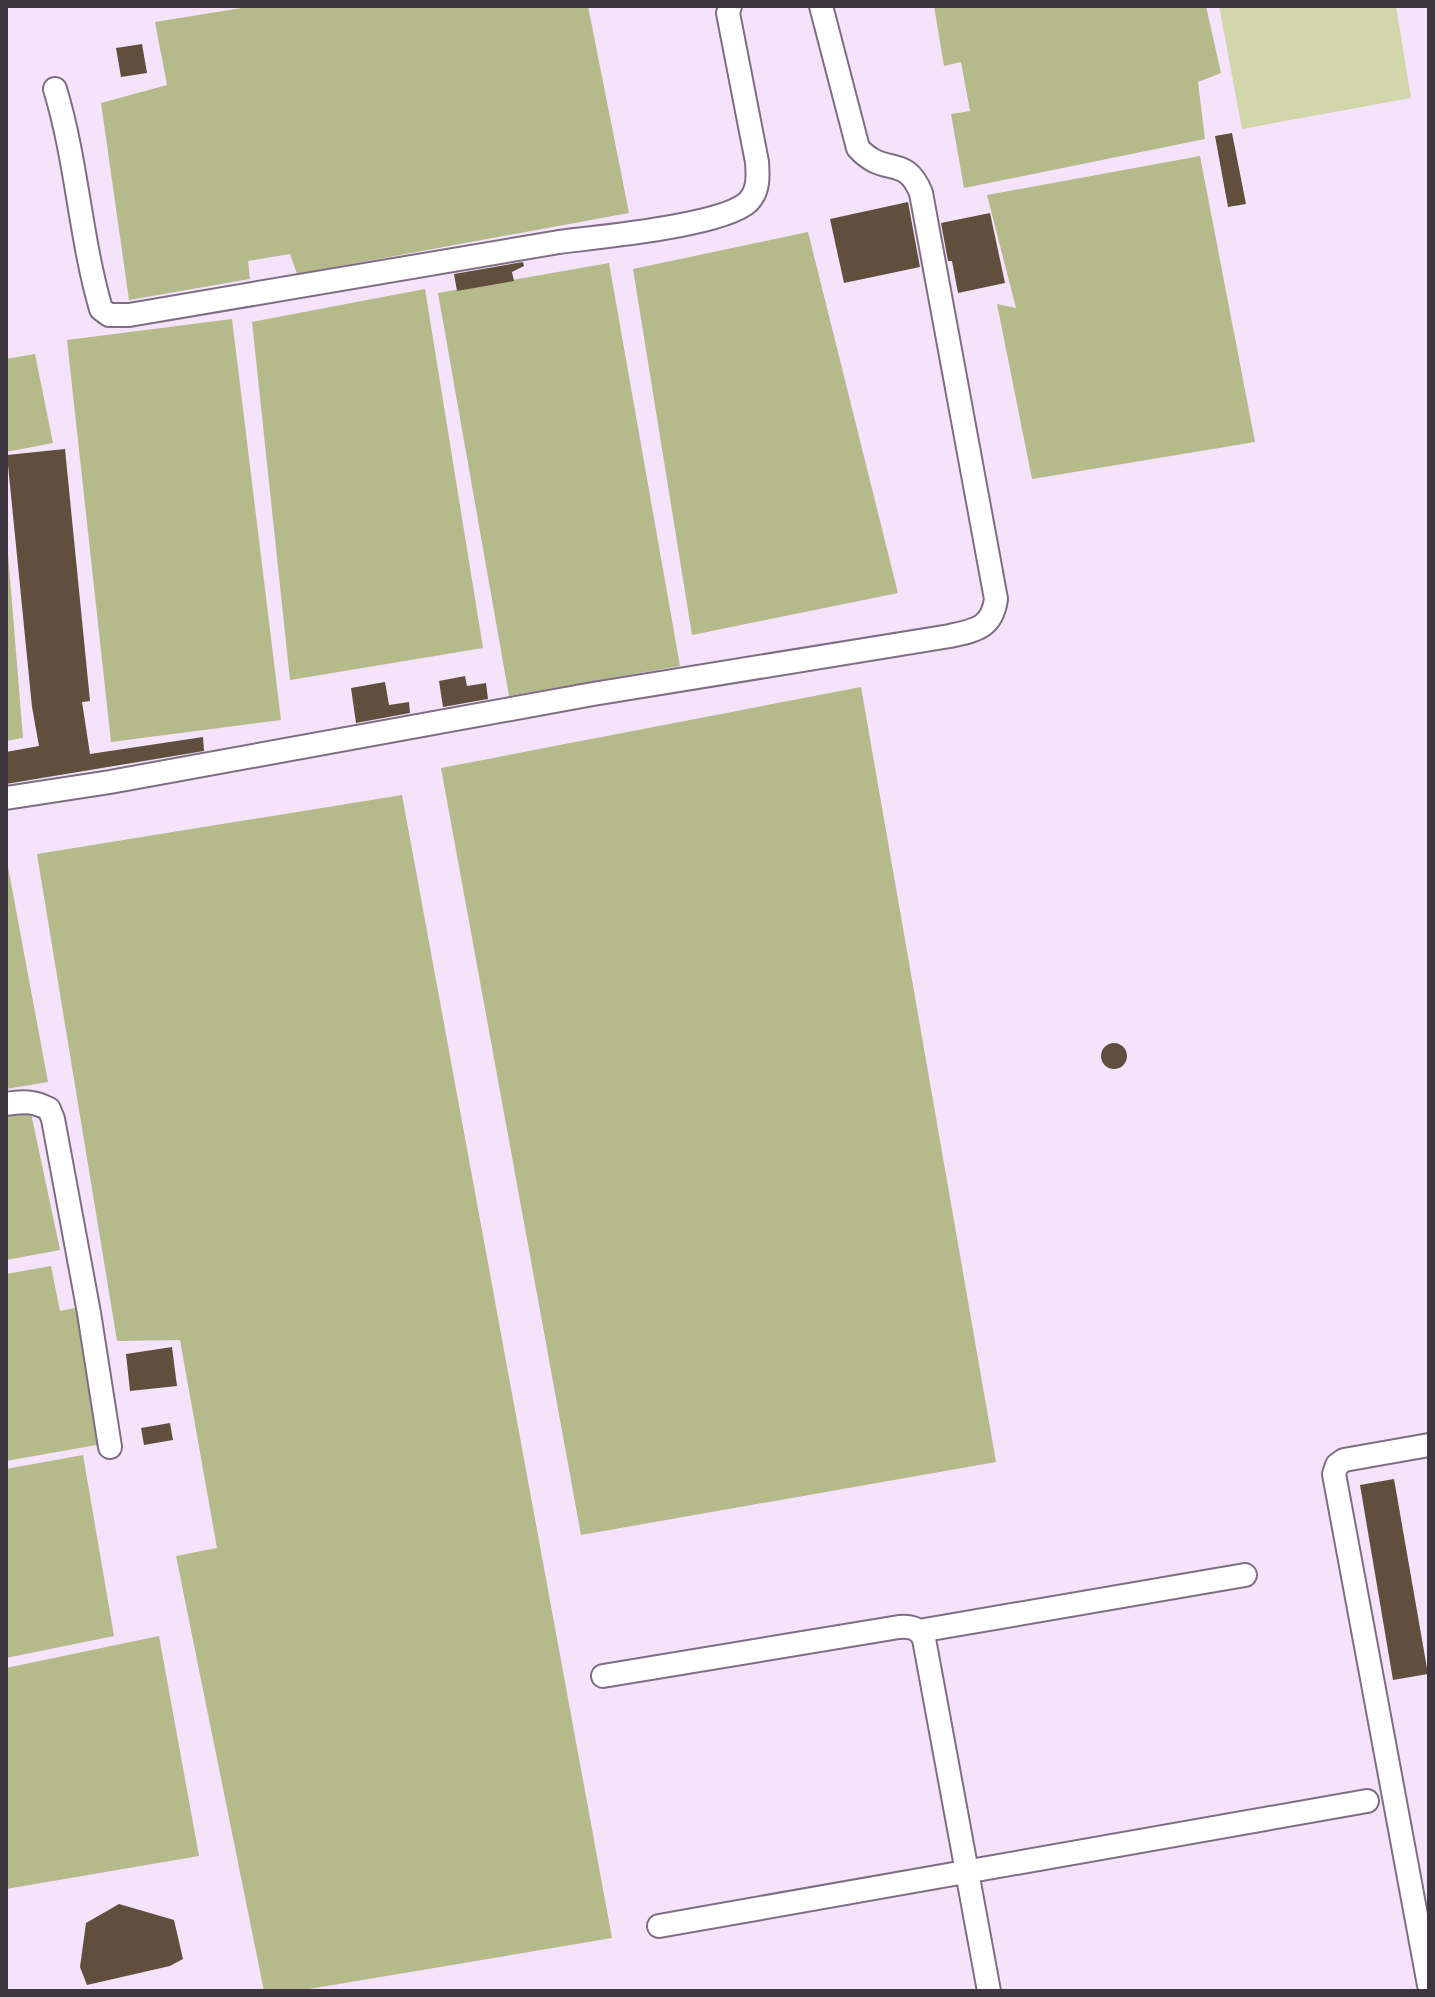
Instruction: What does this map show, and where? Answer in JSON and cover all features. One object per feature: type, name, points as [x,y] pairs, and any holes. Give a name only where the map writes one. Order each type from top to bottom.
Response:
[{"type":"street","points":[[55,89],[67,129],[83,236],[101,309],[109,315],[129,315],[561,242],[645,232],[720,215],[747,202],[758,184],[757,162],[728,13],[730,6]]},
{"type":"street","points":[[6,798],[593,694],[950,636],[976,630],[987,623],[994,612],[996,599],[921,193],[914,176],[902,168],[880,165],[858,148],[821,6]]},
{"type":"street","points":[[6,1104],[27,1101],[41,1105],[49,1109],[53,1119],[110,1447]]},
{"type":"street","points":[[1429,1445],[1344,1460],[1337,1465],[1334,1474],[1429,1985]]},
{"type":"street","points":[[603,1676],[899,1627],[919,1631],[1245,1575]]},
{"type":"street","points":[[919,1631],[924,1639],[989,1991]]},
{"type":"street","points":[[659,1926],[1367,1801]]},
{"type":"green space","points":[[254,6],[588,6],[629,213],[297,274],[290,254],[248,261],[250,279],[129,300],[101,103],[167,85],[155,22]]},
{"type":"green space","points":[[934,6],[1206,6],[1221,73],[1198,82],[1205,139],[964,188],[951,114],[970,111],[961,62],[944,66]]},
{"type":"green space","points":[[1219,6],[1396,6],[1411,98],[1242,129]]},
{"type":"green space","points":[[1200,156],[1255,442],[1032,479],[997,304],[1016,308],[987,195]]},
{"type":"green space","points":[[808,232],[898,593],[692,635],[633,269]]},
{"type":"green space","points":[[609,263],[680,666],[509,696],[438,293]]},
{"type":"green space","points":[[425,289],[483,648],[290,680],[252,322]]},
{"type":"green space","points":[[232,319],[281,720],[111,742],[67,340]]},
{"type":"green space","points":[[35,354],[53,443],[6,452],[6,359]]},
{"type":"green space","points":[[6,529],[23,738],[6,741]]},
{"type":"green space","points":[[861,687],[996,1462],[581,1535],[441,768]]},
{"type":"green space","points":[[402,795],[612,1938],[297,1991],[264,1991],[176,1556],[217,1548],[180,1340],[117,1341],[37,854]]},
{"type":"green space","points":[[6,856],[48,1082],[6,1089]]},
{"type":"green space","points":[[31,1113],[60,1250],[6,1260],[6,1117]]},
{"type":"green space","points":[[51,1266],[60,1311],[79,1307],[102,1444],[6,1461],[6,1274]]},
{"type":"green space","points":[[83,1455],[114,1636],[6,1658],[6,1469]]},
{"type":"green space","points":[[159,1636],[199,1856],[6,1889],[6,1668]]},
{"type":"building","points":[[142,44],[147,73],[121,77],[116,48]]},
{"type":"building","points":[[1232,133],[1246,204],[1228,207],[1215,136]]},
{"type":"building","points":[[908,202],[920,267],[844,283],[830,219]]},
{"type":"building","points":[[990,213],[1005,283],[958,293],[941,223]]},
{"type":"building","points":[[523,262],[524,266],[512,272],[514,281],[457,291],[454,274]]},
{"type":"building","points":[[65,449],[90,701],[82,702],[90,754],[203,737],[204,751],[6,784],[6,752],[39,746],[32,707],[7,455]]},
{"type":"building","points":[[465,676],[467,686],[486,683],[488,699],[443,707],[439,681]]},
{"type":"building","points":[[385,682],[389,705],[409,702],[410,713],[356,723],[351,688]]},
{"type":"building","points":[[1114,1043],[1123,1047],[1127,1056],[1123,1065],[1114,1069],[1105,1065],[1101,1056],[1105,1047]]},
{"type":"building","points":[[172,1347],[177,1386],[130,1391],[126,1354]]},
{"type":"building","points":[[170,1423],[173,1440],[144,1445],[141,1428]]},
{"type":"building","points":[[1394,1479],[1428,1674],[1393,1680],[1360,1485]]},
{"type":"building","points":[[119,1904],[174,1920],[183,1959],[170,1966],[87,1985],[80,1967],[86,1923]]}]
